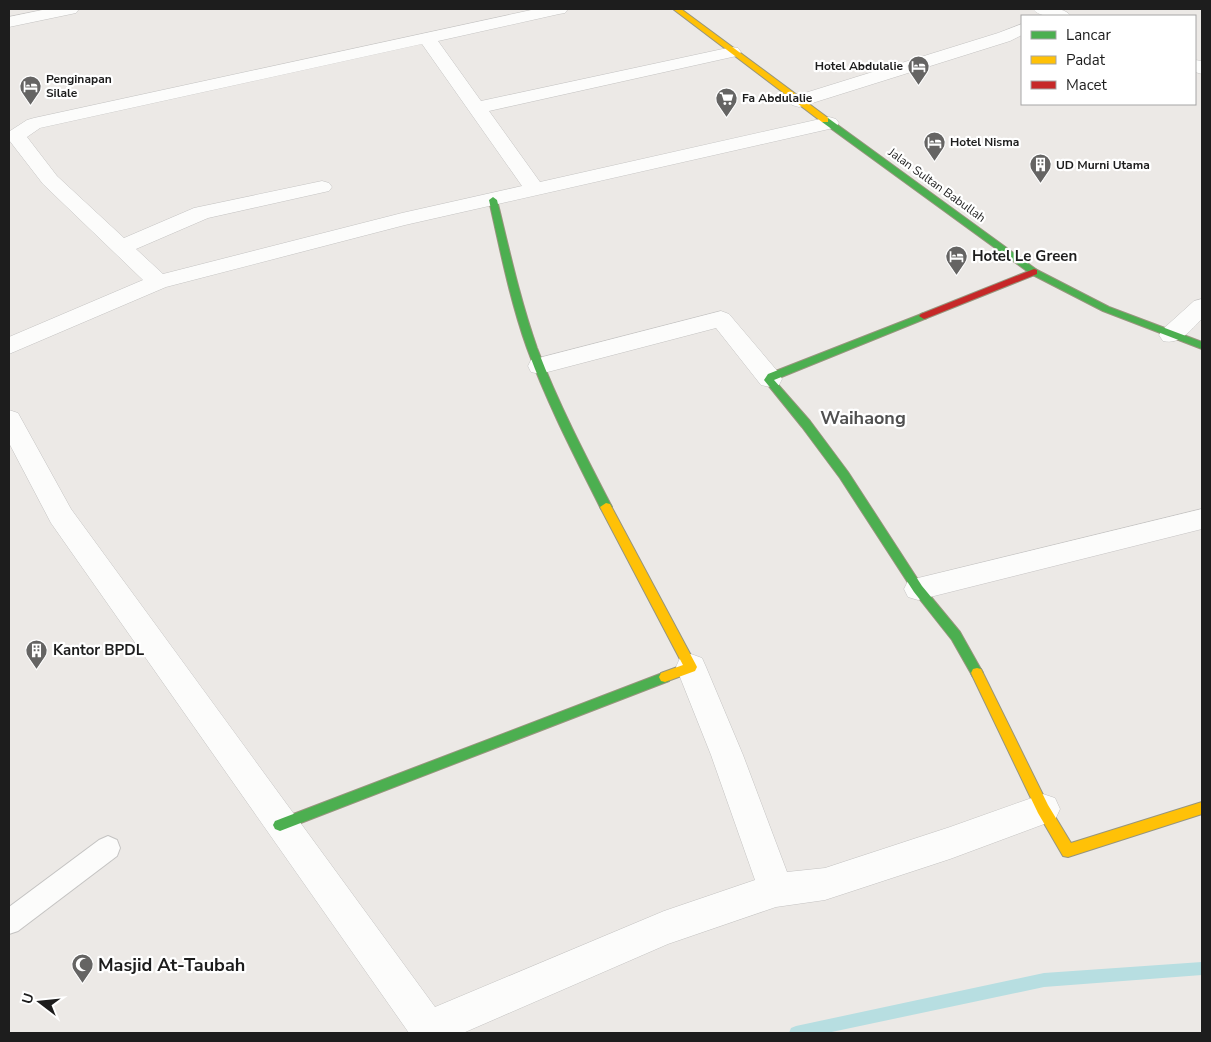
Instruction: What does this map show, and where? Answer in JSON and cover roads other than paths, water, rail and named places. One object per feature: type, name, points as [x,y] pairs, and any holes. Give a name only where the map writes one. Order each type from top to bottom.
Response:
[{"type":"street","points":[[9,22],[70,9]]},
{"type":"street","points":[[158,282],[50,180],[17,138],[21,131],[34,124],[559,9]]},
{"type":"street","name":"Jalan Sultan Babullah","points":[[677,9],[732,52],[1034,272],[1098,305],[1202,346]]},
{"type":"street","points":[[1041,9],[1059,15]]},
{"type":"street","points":[[799,100],[1004,37],[1021,29]]},
{"type":"street","points":[[427,39],[536,190]]},
{"type":"street","points":[[477,108],[732,52]]},
{"type":"street","points":[[9,346],[158,282],[402,219],[829,123]]},
{"type":"street","points":[[120,247],[202,213],[322,187]]},
{"type":"street","points":[[493,200],[528,332],[540,366],[582,456],[691,667],[734,771],[776,890]]},
{"type":"street","points":[[770,379],[1034,272]]},
{"type":"street","points":[[1171,335],[1202,306]]},
{"type":"street","points":[[540,366],[721,320],[806,424],[844,475],[918,589],[956,636],[985,687],[1042,809],[1068,851],[1202,808]]},
{"type":"street","points":[[9,419],[60,516],[430,1031],[664,928],[776,890],[824,884],[950,843],[1042,809]]},
{"type":"street","points":[[918,589],[1202,519]]},
{"type":"street","points":[[280,824],[691,667]]},
{"type":"lane","points":[[9,922],[108,848]]},
{"type":"waterway","points":[[796,1033],[1044,980],[1202,968]]},
{"type":"place","name":"Hotel Abdulalie","points":[[919,85]]},
{"type":"place","name":"Penginapan Silale","points":[[30,105]]},
{"type":"place","name":"Fa Abdulalie","points":[[726,117]]},
{"type":"place","name":"Hotel Nisma","points":[[934,161]]},
{"type":"place","name":"UD Murni Utama","points":[[1040,184]]},
{"type":"place","name":"Hotel Le Green","points":[[956,275]]},
{"type":"place","name":"Kantor BPDL","points":[[37,669]]},
{"type":"place","name":"Masjid At-Taubah","points":[[82,984]]},
{"type":"district","name":"Waihaong","points":[[863,418]]}]
